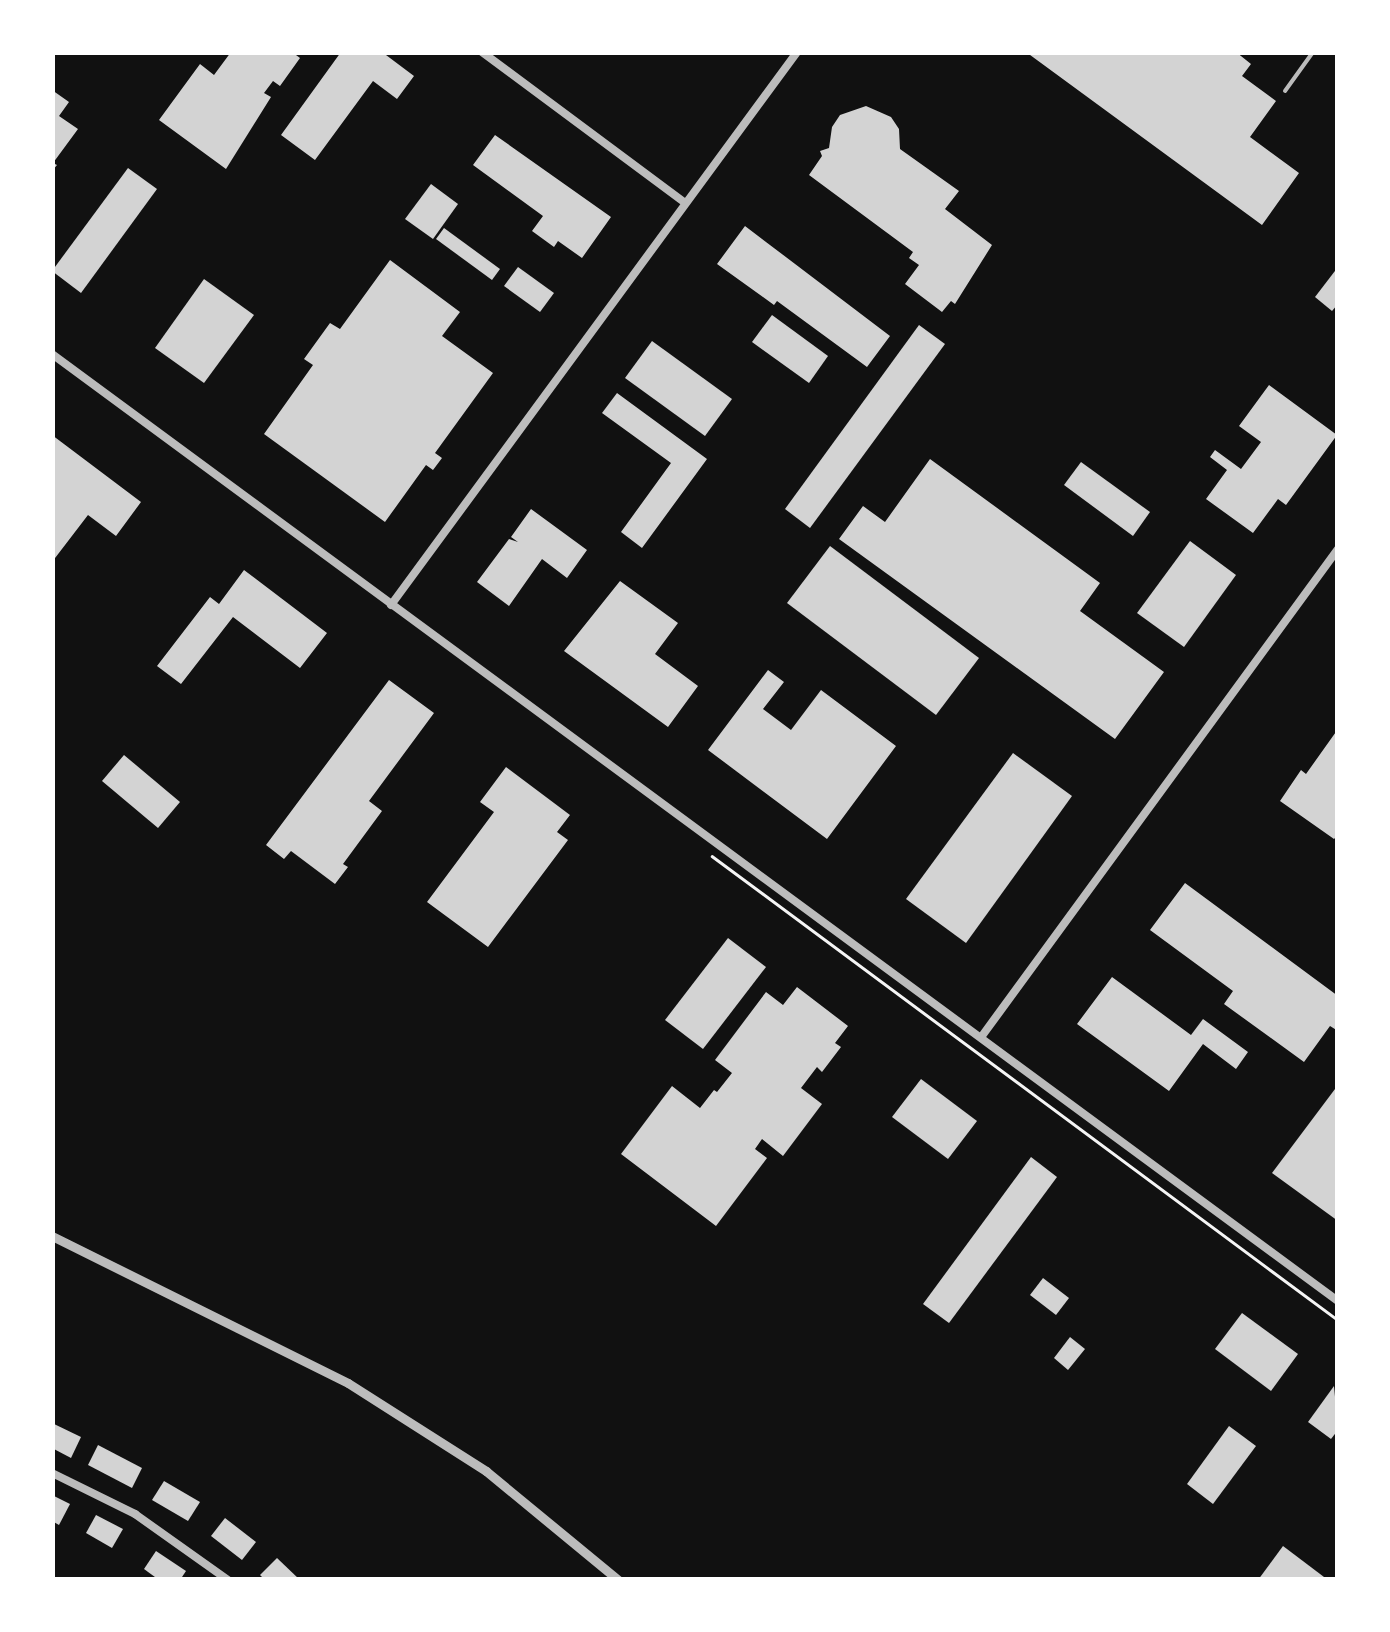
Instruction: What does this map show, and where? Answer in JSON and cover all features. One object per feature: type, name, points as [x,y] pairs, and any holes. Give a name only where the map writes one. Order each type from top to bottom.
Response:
[{"type":"street","points":[[482,52],[685,203]]},
{"type":"street","points":[[391,605],[797,52]]},
{"type":"street","points":[[52,354],[1338,1301]]},
{"type":"street","points":[[982,1036],[1338,548]]},
{"type":"street","points":[[52,1236],[348,1383],[486,1471],[618,1580]]},
{"type":"street","points":[[52,1473],[136,1514],[228,1580]]},
{"type":"lane","points":[[1284,91],[1313,52]]},
{"type":"building","points":[[231,52],[292,52],[300,58],[280,86],[273,81],[264,93],[271,97],[226,169],[159,120],[200,64],[214,75]]},
{"type":"building","points":[[341,52],[382,52],[414,76],[397,99],[373,81],[315,160],[281,135]]},
{"type":"building","points":[[1026,52],[1236,52],[1251,64],[1242,76],[1276,101],[1250,137],[1299,173],[1262,225]]},
{"type":"building","points":[[52,90],[69,102],[59,116],[78,129],[53,163],[57,165],[52,171]]},
{"type":"building","points":[[866,106],[891,117],[899,129],[900,149],[959,191],[945,209],[992,245],[955,304],[951,301],[942,312],[905,284],[919,265],[909,258],[913,252],[809,175],[822,156],[820,151],[829,148],[832,127],[840,115]]},
{"type":"building","points":[[495,135],[611,217],[582,258],[558,241],[554,247],[532,231],[543,216],[473,165]]},
{"type":"building","points":[[128,168],[157,189],[81,293],[52,271]]},
{"type":"building","points":[[431,184],[458,204],[433,239],[405,219]]},
{"type":"building","points":[[745,226],[890,336],[867,367],[777,301],[774,305],[717,264]]},
{"type":"building","points":[[444,228],[500,269],[492,280],[436,239]]},
{"type":"building","points":[[390,260],[460,312],[442,336],[493,373],[435,453],[442,458],[433,470],[426,465],[385,522],[264,434],[313,365],[304,359],[330,323],[340,329]]},
{"type":"building","points":[[518,267],[554,293],[540,312],[504,286]]},
{"type":"building","points":[[1338,267],[1338,304],[1332,311],[1315,297]]},
{"type":"building","points":[[204,279],[254,315],[204,383],[155,348]]},
{"type":"building","points":[[772,315],[828,356],[809,383],[752,342]]},
{"type":"building","points":[[919,325],[945,344],[810,528],[785,509]]},
{"type":"building","points":[[652,341],[732,399],[705,436],[625,378]]},
{"type":"building","points":[[1269,385],[1337,435],[1286,505],[1278,499],[1253,533],[1206,499],[1227,470],[1210,457],[1215,450],[1241,469],[1261,442],[1239,426]]},
{"type":"building","points":[[617,393],[707,459],[642,548],[621,532],[671,463],[602,413]]},
{"type":"building","points":[[52,435],[141,502],[116,536],[88,515],[52,562]]},
{"type":"building","points":[[930,459],[1100,583],[1080,611],[1164,672],[1115,739],[839,539],[863,506],[885,522]]},
{"type":"building","points":[[1081,462],[1150,512],[1133,536],[1064,485]]},
{"type":"building","points":[[531,509],[587,550],[567,578],[542,559],[509,606],[477,582],[509,539],[518,542],[511,537]]},
{"type":"building","points":[[1190,541],[1236,575],[1184,647],[1137,613]]},
{"type":"building","points":[[830,546],[979,658],[936,715],[787,603]]},
{"type":"building","points":[[244,570],[327,633],[300,668],[233,617],[181,684],[157,666],[210,597],[219,604]]},
{"type":"building","points":[[620,581],[678,623],[655,654],[698,686],[668,727],[564,651]]},
{"type":"building","points":[[768,670],[784,682],[763,709],[791,730],[821,690],[896,746],[827,839],[708,750]]},
{"type":"building","points":[[389,680],[434,713],[369,801],[382,811],[343,864],[348,867],[335,884],[291,851],[284,859],[266,845]]},
{"type":"building","points":[[1338,729],[1338,835],[1334,839],[1280,801],[1301,770],[1306,774]]},
{"type":"building","points":[[1013,753],[1072,796],[966,943],[906,899]]},
{"type":"building","points":[[124,755],[180,802],[158,828],[102,781]]},
{"type":"building","points":[[506,767],[570,815],[557,832],[568,840],[488,947],[427,902],[494,812],[480,802]]},
{"type":"building","points":[[1185,883],[1338,996],[1338,1031],[1330,1026],[1304,1062],[1224,1004],[1233,991],[1150,930]]},
{"type":"building","points":[[728,938],[766,967],[703,1049],[665,1020]]},
{"type":"building","points":[[1112,977],[1191,1035],[1203,1019],[1248,1052],[1236,1069],[1203,1044],[1169,1091],[1077,1024]]},
{"type":"building","points":[[797,987],[848,1026],[835,1043],[841,1047],[822,1072],[817,1067],[801,1088],[822,1104],[783,1156],[762,1139],[755,1149],[767,1158],[716,1226],[621,1154],[672,1086],[700,1108],[714,1090],[717,1092],[732,1073],[715,1060],[766,992],[783,1005]]},
{"type":"building","points":[[921,1079],[977,1121],[948,1159],[892,1117]]},
{"type":"building","points":[[1338,1085],[1338,1221],[1272,1173]]},
{"type":"building","points":[[1031,1157],[1057,1177],[949,1323],[923,1304]]},
{"type":"building","points":[[1043,1278],[1069,1298],[1056,1315],[1030,1295]]},
{"type":"building","points":[[1242,1313],[1298,1354],[1271,1391],[1215,1349]]},
{"type":"building","points":[[1070,1337],[1085,1349],[1068,1370],[1054,1358]]},
{"type":"building","points":[[1334,1386],[1338,1430],[1331,1439],[1308,1422]]},
{"type":"building","points":[[52,1423],[81,1437],[71,1458],[52,1448]]},
{"type":"building","points":[[1229,1426],[1256,1446],[1213,1504],[1187,1484]]},
{"type":"building","points":[[98,1445],[142,1468],[132,1488],[88,1465]]},
{"type":"building","points":[[164,1481],[200,1502],[188,1521],[152,1500]]},
{"type":"building","points":[[52,1495],[70,1504],[59,1525],[52,1521]]},
{"type":"building","points":[[96,1515],[123,1529],[112,1548],[86,1533]]},
{"type":"building","points":[[225,1518],[256,1542],[242,1560],[211,1536]]},
{"type":"building","points":[[1283,1546],[1328,1580],[1258,1580]]},
{"type":"building","points":[[156,1551],[186,1571],[180,1580],[159,1580],[144,1569]]},
{"type":"building","points":[[277,1558],[300,1580],[265,1580],[260,1575]]}]
